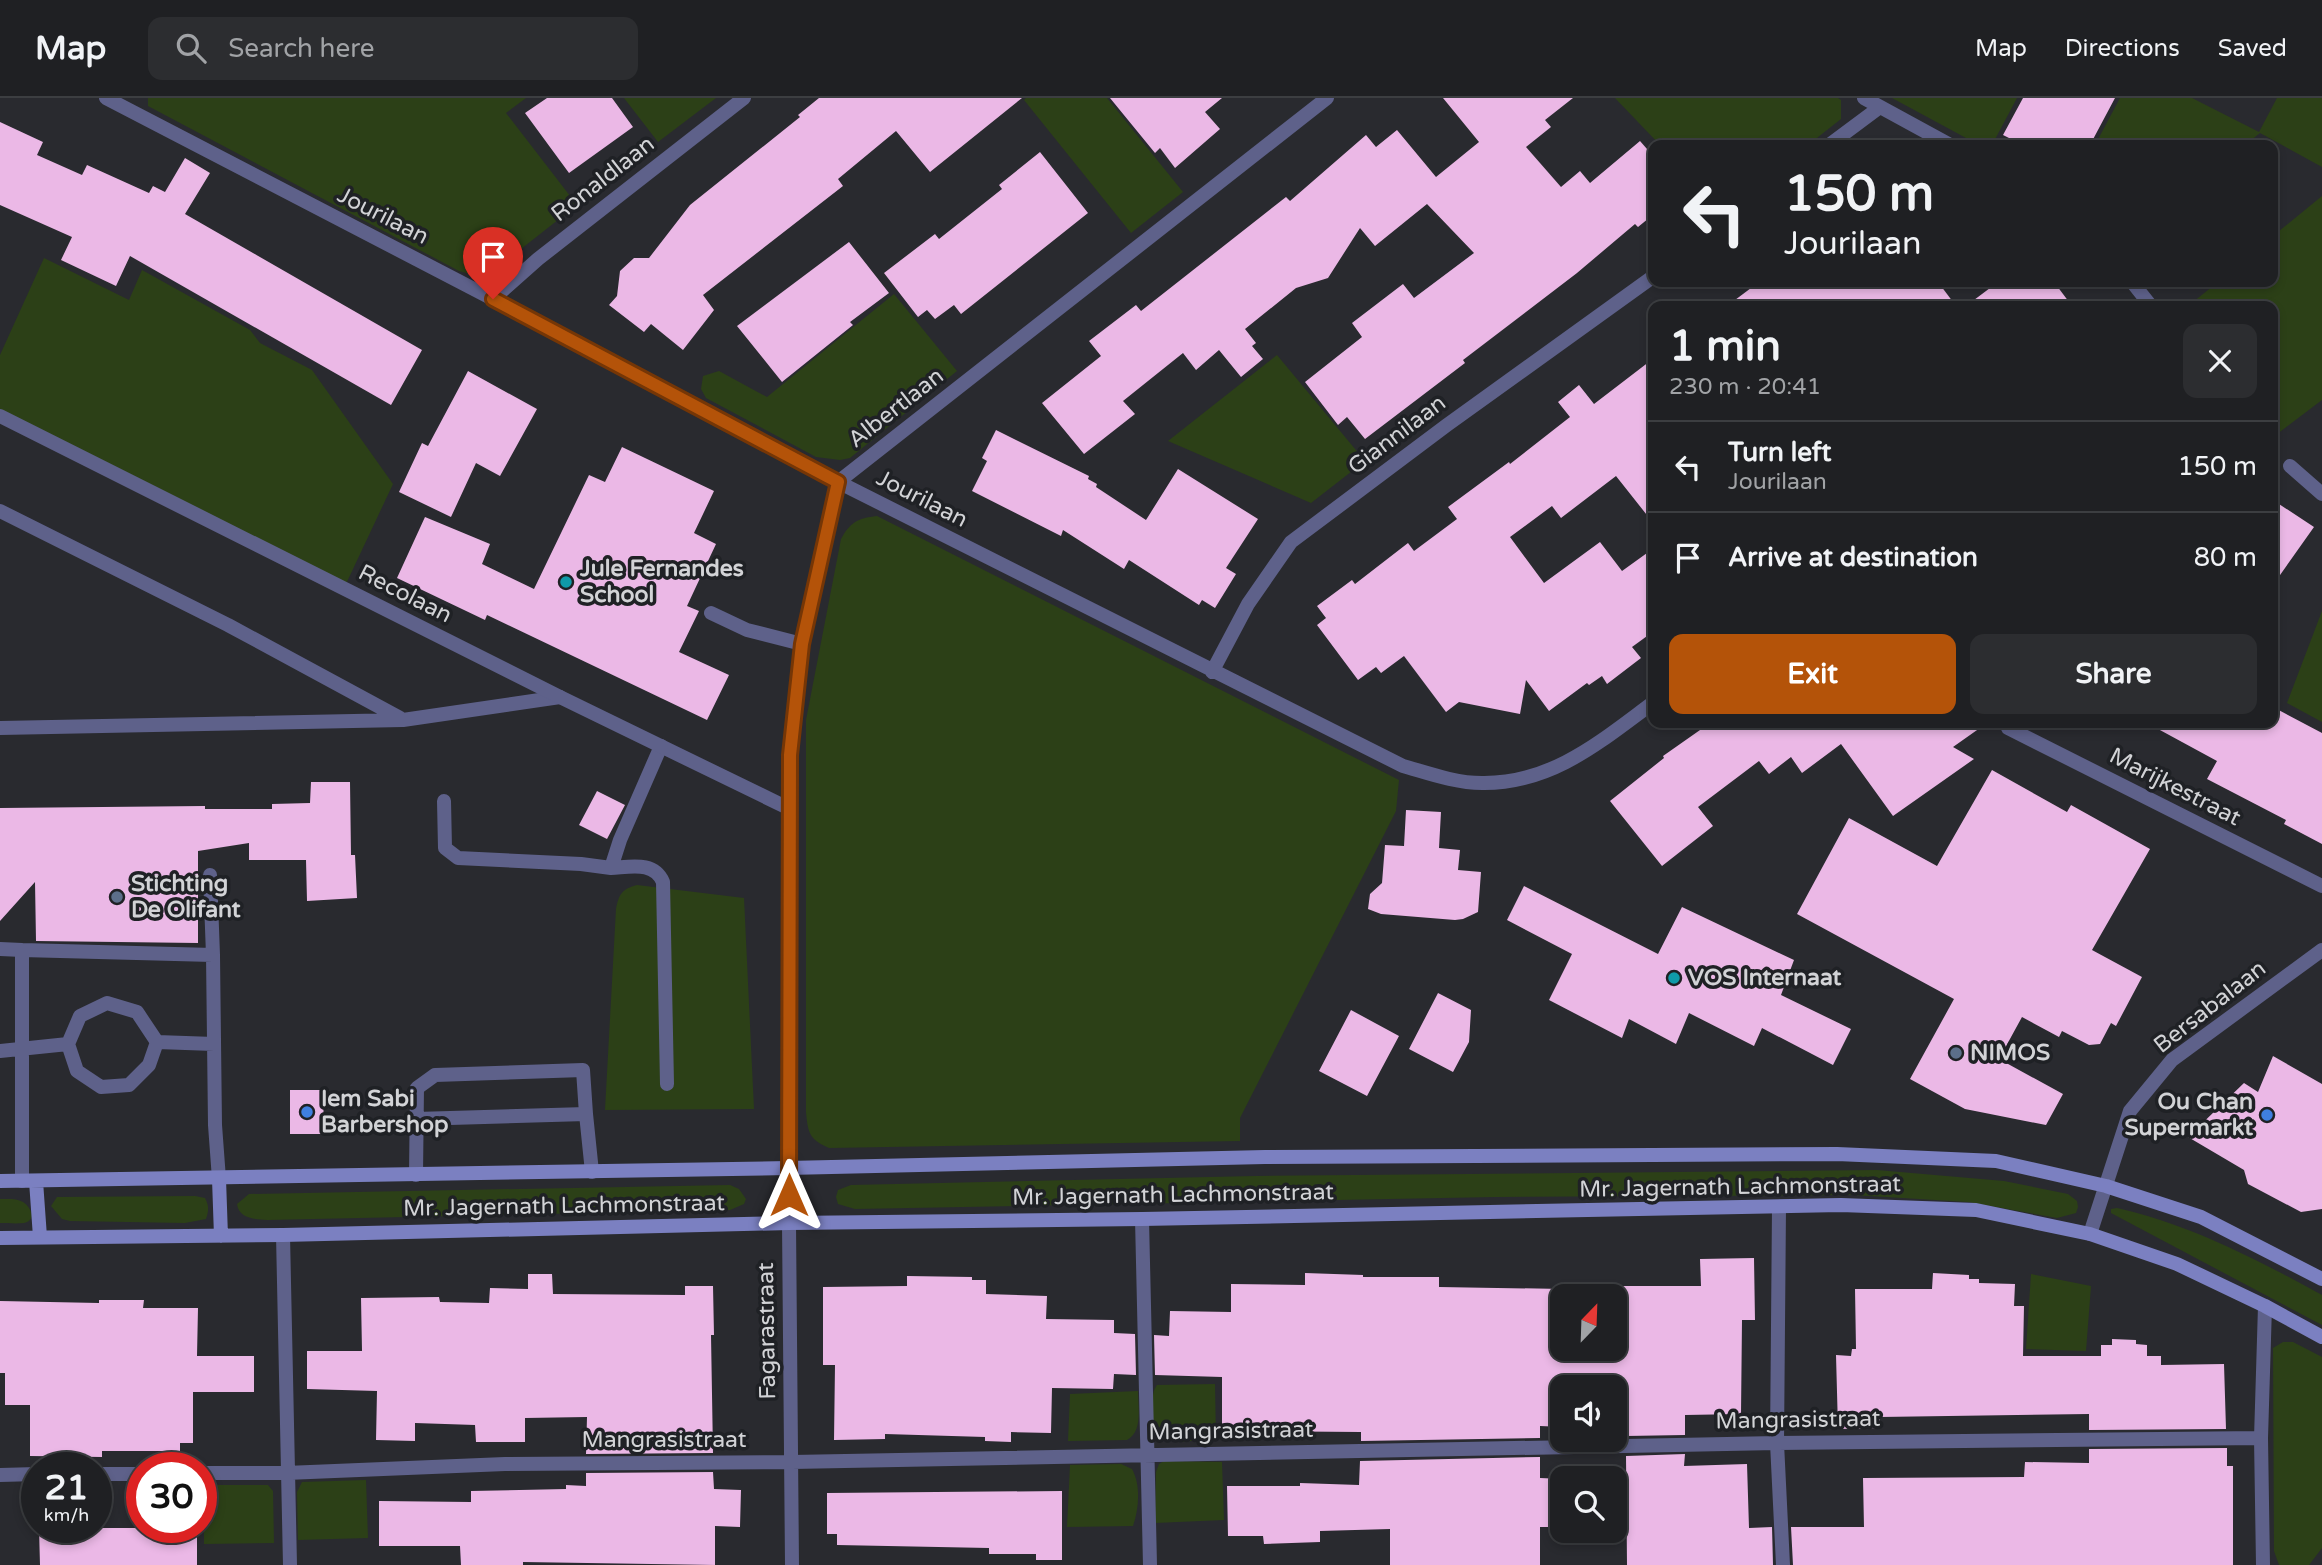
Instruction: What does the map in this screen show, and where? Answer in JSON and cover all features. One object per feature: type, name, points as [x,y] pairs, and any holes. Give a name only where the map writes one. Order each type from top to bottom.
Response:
[{"type":"main road","name":"Mr. Jagernath Lachmonstraat","points":[[0,1181],[592,1172],[1265,1157],[1837,1154],[1996,1161],[2106,1186],[2201,1217],[2322,1279]]},
{"type":"main road","points":[[219,1179],[221,1236]]},
{"type":"main road","points":[[29,1181],[40,1237]]},
{"type":"main road","name":"Mr. Jagernath Lachmonstraat","points":[[0,1238],[283,1236],[789,1223],[1841,1205],[1976,1210],[2090,1234],[2177,1264],[2266,1306],[2322,1337]]},
{"type":"street","name":"Jourilaan","points":[[106,98],[838,482],[1403,766],[1441,777],[1480,783],[1507,782],[1559,767],[1583,754],[1648,706]]},
{"type":"street","name":"Ronaldlaan","points":[[493,299],[538,259],[744,98]]},
{"type":"street","name":"Albertlaan","points":[[838,482],[1327,98]]},
{"type":"street","points":[[1864,98],[1941,140]]},
{"type":"street","points":[[1836,140],[1880,107]]},
{"type":"street","name":"Giannilaan","points":[[1212,671],[1248,604],[1291,542],[1447,425],[1648,280]]},
{"type":"street","name":"Recolaan","points":[[0,416],[560,697],[790,809]]},
{"type":"street","points":[[2290,466],[2322,494]]},
{"type":"street","points":[[789,1168],[790,755],[802,644],[838,482]]},
{"type":"street","points":[[0,511],[228,625],[403,720]]},
{"type":"street","points":[[711,613],[747,630],[802,644]]},
{"type":"street","points":[[0,728],[403,720],[560,697]]},
{"type":"street","name":"Marijkestraat","points":[[2008,728],[2322,886]]},
{"type":"street","points":[[611,868],[660,746]]},
{"type":"street","points":[[444,801],[445,848],[458,858],[611,868],[648,866],[660,874],[663,882],[667,1084]]},
{"type":"street","points":[[210,875],[215,1125],[219,1179]]},
{"type":"street","points":[[0,949],[213,955]]},
{"type":"street","points":[[22,950],[21,1050],[29,1181]]},
{"type":"street","name":"Bersabalaan","points":[[2090,1234],[2130,1111],[2172,1060],[2322,950]]},
{"type":"street","points":[[107,1003],[137,1012],[157,1042],[149,1065],[129,1085],[101,1087],[77,1071],[68,1044],[80,1016],[107,1003]]},
{"type":"street","points":[[157,1042],[214,1044]]},
{"type":"street","points":[[0,1051],[68,1044]]},
{"type":"street","points":[[416,1175],[417,1088],[435,1075],[583,1070],[592,1172]]},
{"type":"street","points":[[416,1119],[586,1114]]},
{"type":"street","name":"Fagarastraat","points":[[789,1168],[792,1565]]},
{"type":"street","points":[[1779,1207],[1777,1443],[1783,1565]]},
{"type":"street","points":[[1142,1219],[1150,1565]]},
{"type":"street","points":[[283,1236],[290,1565]]},
{"type":"street","points":[[2263,1565],[2261,1438],[2266,1306]]},
{"type":"street","name":"Mangrasistraat","points":[[217,1473],[286,1473],[505,1464],[792,1462],[1777,1443],[2261,1438]]},
{"type":"street","points":[[0,1475],[21,1475]]},
{"type":"green space","points":[[148,98],[526,98],[506,113],[577,205],[493,271],[480,275],[468,274],[148,106]]},
{"type":"green space","points":[[624,98],[716,98],[658,142]]},
{"type":"green space","points":[[1107,98],[1183,192],[1131,233],[1024,100]]},
{"type":"green space","points":[[1615,98],[1841,100],[1841,119],[1814,140],[1655,140]]},
{"type":"green space","points":[[1892,98],[2017,98],[1995,140],[1970,140]]},
{"type":"green space","points":[[2120,98],[2192,98],[2259,132],[2277,98],[2322,98],[2322,167],[2278,143],[2278,140],[2260,133],[2251,140],[2098,140]]},
{"type":"green space","points":[[2322,196],[2322,400],[2278,433],[2278,301],[2194,301],[2212,287],[2278,287],[2278,232]]},
{"type":"green space","points":[[44,258],[129,300],[142,270],[250,330],[260,343],[312,370],[393,484],[345,586],[0,412],[0,355]]},
{"type":"green space","points":[[894,294],[957,371],[850,458],[840,460],[816,457],[706,398],[701,389],[703,376],[719,371],[767,397]]},
{"type":"green space","points":[[1277,355],[1365,461],[1311,503],[1168,441]]},
{"type":"green space","points":[[877,516],[1399,780],[1396,811],[1240,1118],[1240,1141],[829,1148],[817,1142],[811,1134],[806,1112],[806,720],[841,539],[855,522]]},
{"type":"green space","points":[[2322,611],[2322,722],[2287,703]]},
{"type":"green space","points":[[637,885],[744,898],[754,1109],[605,1110],[616,909],[622,893]]},
{"type":"green space","points":[[1877,1170],[2004,1181],[2068,1194],[2077,1201],[2078,1207],[2076,1213],[2057,1218],[1968,1202],[1853,1195],[1495,1197],[855,1209],[838,1204],[836,1197],[838,1190],[851,1185],[1256,1176]]},
{"type":"green space","points":[[730,1185],[739,1189],[746,1199],[744,1204],[730,1210],[267,1220],[244,1215],[237,1204],[249,1194]]},
{"type":"green space","points":[[57,1197],[205,1198],[208,1208],[206,1219],[185,1223],[70,1221],[62,1219],[51,1206]]},
{"type":"green space","points":[[0,1199],[23,1202],[32,1216],[24,1223],[0,1223]]},
{"type":"green space","points":[[2117,1208],[2197,1233],[2322,1295],[2322,1325],[2111,1213],[2111,1209]]},
{"type":"green space","points":[[2031,1274],[2091,1286],[2086,1351],[2026,1349]]},
{"type":"green space","points":[[2283,1342],[2293,1342],[2322,1357],[2322,1548],[2309,1565],[2279,1565],[2274,1551],[2273,1348]]},
{"type":"green space","points":[[1215,1384],[1216,1439],[1174,1441],[1158,1433],[1152,1412],[1153,1395],[1157,1385]]},
{"type":"green space","points":[[1138,1391],[1138,1425],[1127,1440],[1068,1441],[1070,1394]]},
{"type":"green space","points":[[1164,1461],[1222,1462],[1224,1520],[1155,1523],[1156,1472],[1159,1464]]},
{"type":"green space","points":[[1121,1464],[1132,1469],[1137,1482],[1138,1505],[1133,1526],[1067,1527],[1070,1465]]},
{"type":"green space","points":[[366,1480],[368,1538],[298,1540],[297,1492],[302,1482]]},
{"type":"green space","points":[[217,1485],[268,1485],[273,1491],[274,1543],[204,1544],[217,1543]]},
{"type":"building","points":[[547,98],[612,98],[633,127],[569,173],[525,113]]},
{"type":"building","points":[[819,98],[1022,98],[930,172],[896,131],[838,179],[843,186],[703,295],[714,310],[683,350],[651,324],[644,332],[609,305],[617,296],[620,271],[634,258],[649,258],[690,205],[800,117],[798,115]]},
{"type":"building","points":[[1110,98],[1222,98],[1205,112],[1220,129],[1175,168],[1160,148],[1155,153]]},
{"type":"building","points":[[1443,98],[1573,98],[1545,120],[1551,127],[1526,147],[1561,187],[1580,171],[1590,183],[1640,141],[1648,150],[1648,219],[1638,227],[1635,224],[1577,273],[1463,360],[1465,363],[1365,439],[1347,417],[1338,425],[1305,382],[1362,337],[1352,323],[1403,284],[1414,298],[1474,253],[1427,204],[1375,246],[1360,228],[1328,278],[1296,288],[1245,329],[1256,343],[1252,346],[1263,359],[1241,377],[1219,350],[1196,370],[1183,353],[1123,401],[1135,414],[1084,454],[1042,403],[1101,356],[1089,341],[1136,305],[1141,311],[1286,197],[1290,201],[1366,135],[1376,147],[1397,130],[1436,177],[1479,142]]},
{"type":"building","points":[[2023,98],[2115,98],[2093,140],[2013,140],[2003,135]]},
{"type":"building","points":[[0,122],[43,142],[37,155],[82,175],[87,165],[149,193],[153,186],[165,192],[185,158],[210,173],[185,214],[422,350],[391,405],[130,256],[116,286],[61,260],[72,237],[0,205]]},
{"type":"building","points":[[1040,152],[1088,213],[961,314],[954,305],[935,319],[927,310],[918,317],[884,273],[935,234],[939,239],[1002,189],[999,185]]},
{"type":"building","points":[[849,242],[889,293],[850,322],[853,325],[782,382],[737,326]]},
{"type":"building","points":[[1752,287],[1942,287],[1952,301],[1734,301]]},
{"type":"building","points":[[1991,287],[2058,287],[2068,301],[1973,301]]},
{"type":"building","points":[[1648,363],[1648,516],[1616,476],[1561,518],[1552,506],[1510,537],[1544,583],[1600,542],[1622,571],[1648,552],[1648,635],[1632,647],[1641,658],[1607,684],[1602,676],[1589,685],[1587,683],[1549,711],[1526,680],[1520,714],[1459,702],[1446,712],[1404,656],[1381,673],[1376,667],[1358,680],[1317,625],[1326,618],[1317,606],[1352,580],[1355,584],[1408,543],[1414,551],[1457,519],[1448,507],[1509,462],[1510,464],[1570,417],[1558,402],[1579,385],[1594,404]]},
{"type":"building","points":[[468,371],[537,409],[500,476],[476,463],[451,517],[399,492],[422,443],[428,446]]},
{"type":"building","points":[[996,430],[1089,476],[1088,479],[1097,484],[1096,487],[1146,520],[1178,469],[1258,519],[1226,568],[1236,574],[1215,608],[1202,600],[1199,605],[1129,560],[1124,569],[1063,530],[1061,536],[972,491],[987,461],[982,458]]},
{"type":"building","name":"Jule Fernandes School","points":[[622,447],[714,491],[694,533],[716,544],[687,606],[699,611],[679,652],[729,675],[707,720],[487,615],[485,620],[397,578],[425,517],[490,544],[482,564],[534,589],[589,475],[605,482]]},
{"type":"building","points":[[2278,503],[2314,527],[2278,578]]},
{"type":"building","points":[[2278,710],[2322,733],[2322,844],[2284,824],[2286,820],[2207,779],[2217,761],[2156,728],[2278,728]]},
{"type":"building","points":[[1703,728],[1980,728],[1953,747],[1974,759],[1893,816],[1841,744],[1802,773],[1791,757],[1769,774],[1759,761],[1698,807],[1713,826],[1662,866],[1610,801],[1664,758],[1663,756]]},
{"type":"building","points":[[1992,770],[2067,812],[2071,805],[2150,849],[2092,950],[2142,977],[2116,1026],[2111,1023],[2100,1044],[2089,1045],[2062,1031],[2059,1037],[2022,1017],[1999,1059],[2063,1094],[2046,1125],[1965,1109],[1910,1079],[1954,999],[1797,914],[1849,818],[1937,866]]},
{"type":"building","name":"Stichting De Olifant","points":[[311,782],[350,782],[351,855],[355,855],[357,898],[307,901],[306,860],[249,860],[249,843],[198,851],[198,943],[36,941],[35,882],[0,921],[0,808],[205,806],[205,809],[272,809],[272,804],[310,803]]},
{"type":"building","points":[[597,791],[625,805],[607,839],[579,825]]},
{"type":"building","points":[[1406,810],[1441,812],[1439,848],[1460,850],[1458,870],[1481,872],[1478,912],[1455,920],[1381,914],[1368,909],[1370,894],[1382,883],[1385,845],[1404,846]]},
{"type":"building","name":"VOS Internaat","points":[[1524,886],[1658,954],[1682,907],[1794,960],[1781,995],[1851,1029],[1833,1065],[1762,1028],[1754,1046],[1689,1013],[1676,1044],[1629,1019],[1622,1038],[1549,1000],[1572,954],[1507,920]]},
{"type":"building","points":[[1438,993],[1471,1010],[1469,1042],[1453,1072],[1409,1049]]},
{"type":"building","points":[[1351,1010],[1399,1036],[1367,1096],[1319,1071]]},
{"type":"building","name":"Ou Chan Supermarkt","points":[[2273,1056],[2322,1084],[2322,1209],[2301,1212],[2248,1184],[2244,1170],[2188,1137],[2244,1083],[2258,1092]]},
{"type":"building","name":"Iem Sabi Barbershop","points":[[290,1090],[323,1090],[324,1134],[290,1134]]},
{"type":"building","points":[[1754,1258],[1755,1320],[1742,1320],[1741,1414],[1685,1415],[1685,1435],[1627,1436],[1627,1375],[1550,1375],[1550,1426],[1540,1426],[1540,1438],[1361,1441],[1361,1432],[1250,1431],[1250,1426],[1222,1426],[1222,1377],[1155,1375],[1154,1335],[1169,1336],[1170,1311],[1231,1312],[1231,1284],[1305,1285],[1305,1273],[1363,1277],[1439,1277],[1439,1287],[1550,1289],[1550,1362],[1628,1362],[1628,1286],[1701,1286],[1700,1259]]},
{"type":"building","points":[[1933,1273],[1969,1275],[1969,1279],[1979,1279],[1979,1283],[2015,1284],[2014,1306],[2024,1306],[2023,1356],[2101,1356],[2101,1345],[2112,1345],[2112,1339],[2136,1340],[2136,1344],[2147,1345],[2147,1356],[2161,1356],[2161,1365],[2224,1364],[2226,1429],[2089,1430],[2089,1414],[1880,1417],[1880,1428],[1838,1429],[1836,1355],[1851,1356],[1852,1349],[1856,1349],[1855,1289],[1932,1289]]},
{"type":"building","points":[[528,1274],[552,1274],[553,1294],[685,1295],[685,1286],[713,1286],[713,1453],[586,1454],[587,1417],[525,1418],[525,1442],[476,1442],[475,1425],[415,1423],[415,1441],[376,1440],[377,1391],[307,1389],[307,1351],[362,1351],[361,1298],[439,1297],[440,1302],[489,1303],[490,1288],[528,1289]]},
{"type":"building","points":[[907,1276],[972,1277],[972,1280],[986,1280],[986,1294],[1047,1296],[1046,1319],[1114,1320],[1114,1333],[1135,1334],[1136,1375],[1114,1374],[1113,1389],[1052,1388],[1051,1433],[1011,1432],[1011,1442],[985,1441],[985,1437],[885,1434],[885,1439],[834,1440],[835,1365],[823,1365],[823,1287],[907,1286]]},
{"type":"building","points":[[99,1300],[144,1300],[143,1308],[198,1308],[197,1356],[254,1356],[254,1392],[193,1392],[193,1443],[180,1443],[180,1451],[30,1452],[30,1405],[5,1405],[5,1373],[0,1373],[0,1301],[99,1303]]},
{"type":"building","points":[[2227,1448],[2227,1466],[2233,1466],[2233,1565],[1793,1565],[1791,1527],[1864,1527],[1863,1478],[2024,1477],[2025,1462],[2089,1463],[2089,1449]]},
{"type":"building","points":[[1685,1454],[1684,1466],[1747,1464],[1749,1528],[1772,1527],[1773,1565],[1627,1565],[1626,1456]]},
{"type":"building","points":[[1540,1457],[1540,1478],[1550,1478],[1550,1527],[1540,1527],[1540,1565],[1390,1565],[1390,1529],[1320,1531],[1320,1542],[1264,1544],[1263,1536],[1228,1536],[1227,1486],[1300,1486],[1300,1483],[1359,1485],[1360,1461]]},
{"type":"building","points":[[713,1472],[714,1489],[741,1490],[740,1527],[715,1526],[715,1565],[523,1562],[523,1565],[461,1565],[460,1546],[379,1546],[379,1501],[471,1502],[471,1491],[566,1489],[566,1485],[586,1486],[586,1473]]},
{"type":"building","points":[[1062,1491],[1062,1560],[1036,1560],[1036,1554],[989,1554],[989,1548],[837,1545],[837,1534],[827,1534],[827,1493]]},
{"type":"building","points":[[112,1528],[126,1528],[126,1543],[197,1543],[197,1565],[40,1565],[39,1543],[112,1543]]},
{"type":"place","name":"Jule Fernandes School","points":[[566,582]]},
{"type":"place","name":"Stichting De Olifant","points":[[117,897]]},
{"type":"place","name":"VOS Internaat","points":[[1674,978]]},
{"type":"place","name":"NIMOS","points":[[1956,1053]]},
{"type":"place","name":"Iem Sabi Barbershop","points":[[307,1112]]},
{"type":"place","name":"Ou Chan Supermarkt","points":[[2267,1115]]},
{"type":"route","points":[[493,299],[838,482],[802,644],[790,755],[789,1195]]}]
